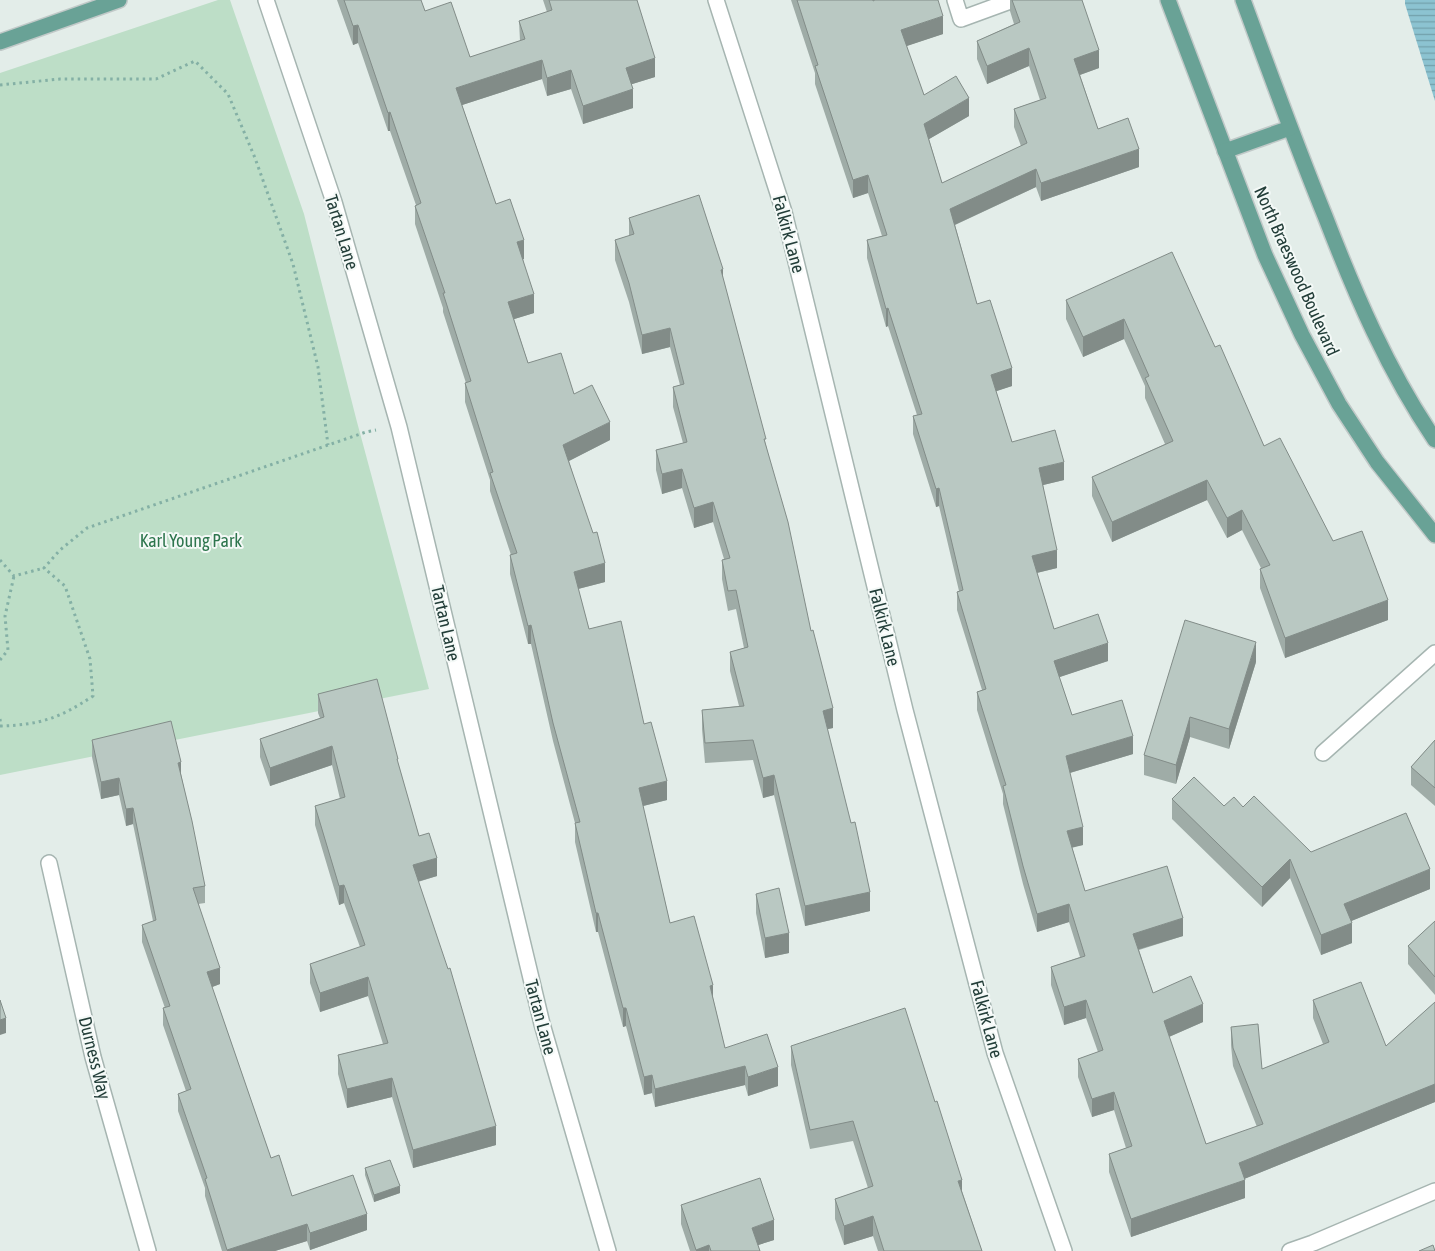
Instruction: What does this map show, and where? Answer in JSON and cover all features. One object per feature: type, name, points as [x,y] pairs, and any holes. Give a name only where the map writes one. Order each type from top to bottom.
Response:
[{"type":"main road","points":[[0,42],[119,0]]},
{"type":"main road","name":"North Braeswood Boulevard","points":[[1168,0],[1265,255],[1302,335],[1339,404],[1377,462],[1435,535]]},
{"type":"main road","points":[[1243,0],[1345,269],[1381,348],[1417,414],[1435,440]]},
{"type":"main road","points":[[1225,151],[1290,128]]},
{"type":"street","name":"Tartan Lane","points":[[266,0],[334,202],[399,427],[542,1024],[608,1251]]},
{"type":"street","name":"Falkirk Lane","points":[[716,0],[784,212],[905,710],[996,1053],[1064,1251]]},
{"type":"street","points":[[955,0],[961,19],[1013,0]]},
{"type":"street","points":[[1323,753],[1435,653]]},
{"type":"street","name":"Durness Way","points":[[48,863],[93,1057],[148,1251]]},
{"type":"street","points":[[1290,1251],[1435,1191]]},
{"type":"path","points":[[0,85],[60,79],[156,79],[194,61],[228,94],[255,158],[293,264],[318,367],[328,445]]},
{"type":"path","points":[[14,576],[44,568],[60,550],[87,528],[366,432],[399,427]]},
{"type":"path","points":[[0,560],[14,576]]},
{"type":"path","points":[[0,719],[0,727],[38,724],[72,711],[93,696],[90,659],[65,586],[44,568]]},
{"type":"path","points":[[0,660],[8,650],[5,616],[14,576]]},
{"type":"green space","name":"Karl Young Park","points":[[218,0],[230,0],[304,214],[357,422],[429,689],[0,775],[0,73]]},
{"type":"water","points":[[1405,0],[1435,0],[1435,101],[1405,4]]},
{"type":"building","points":[[344,0],[421,0],[425,11],[451,2],[470,57],[525,39],[519,21],[552,10],[549,0],[637,0],[655,58],[626,68],[633,89],[583,106],[571,70],[547,78],[542,60],[456,88],[496,204],[510,199],[524,240],[517,242],[534,294],[508,302],[528,363],[561,353],[574,394],[592,385],[610,422],[563,445],[593,533],[597,532],[605,563],[574,572],[589,629],[621,621],[644,724],[651,722],[667,781],[639,788],[670,923],[694,916],[713,985],[710,986],[725,1048],[767,1034],[778,1067],[748,1077],[745,1066],[655,1089],[652,1075],[644,1077],[626,1008],[623,1008],[598,913],[596,913],[575,823],[580,822],[553,723],[531,625],[528,626],[510,555],[517,553],[490,473],[493,472],[465,383],[471,381],[443,293],[445,293],[415,206],[421,203],[358,25],[353,26]]},
{"type":"building","points":[[797,0],[938,0],[943,16],[901,30],[924,95],[956,76],[969,98],[924,124],[942,183],[1027,143],[1014,109],[1046,98],[1029,48],[987,66],[977,41],[1020,22],[1012,0],[1082,0],[1099,50],[1074,59],[1098,129],[1128,118],[1139,149],[1041,183],[1036,169],[950,209],[977,304],[990,300],[1012,368],[991,375],[1012,442],[1055,430],[1064,462],[1039,468],[1057,550],[1032,556],[1054,629],[1098,614],[1108,643],[1054,661],[1072,715],[1122,700],[1133,736],[1066,756],[1083,827],[1067,831],[1085,891],[1167,866],[1183,918],[1133,934],[1153,993],[1191,976],[1203,1004],[1164,1021],[1206,1144],[1263,1124],[1233,1048],[1231,1027],[1258,1024],[1262,1069],[1329,1042],[1313,1000],[1361,982],[1386,1046],[1435,1002],[1435,1084],[1239,1163],[1245,1180],[1131,1219],[1109,1154],[1132,1146],[1114,1092],[1092,1099],[1078,1059],[1103,1050],[1086,1000],[1064,1007],[1051,967],[1085,956],[1069,904],[1037,914],[1003,786],[1006,785],[977,692],[986,689],[957,592],[963,590],[939,488],[936,489],[913,416],[922,414],[888,308],[886,309],[867,240],[887,235],[868,175],[853,180],[815,66],[818,65]]},
{"type":"building","points":[[699,195],[723,269],[721,270],[766,439],[764,439],[788,522],[811,631],[813,630],[833,708],[823,711],[851,823],[855,822],[870,892],[805,906],[774,775],[763,778],[753,740],[705,743],[702,710],[744,706],[730,652],[748,647],[736,590],[728,591],[722,560],[730,558],[713,502],[694,508],[682,469],[662,474],[656,450],[687,442],[673,387],[684,384],[670,328],[642,335],[629,283],[615,240],[634,234],[629,218]]},
{"type":"building","points":[[1172,252],[1215,347],[1220,345],[1264,446],[1280,438],[1333,541],[1362,531],[1388,600],[1285,638],[1260,569],[1270,565],[1242,510],[1227,518],[1207,480],[1112,522],[1092,477],[1173,441],[1145,378],[1149,376],[1124,319],[1083,337],[1066,300]]},
{"type":"building","points":[[1185,620],[1256,642],[1229,729],[1190,717],[1176,765],[1144,755]]},
{"type":"building","points":[[377,679],[419,836],[429,833],[437,858],[413,865],[448,969],[450,968],[496,1126],[413,1150],[392,1078],[347,1089],[338,1055],[388,1043],[368,977],[320,993],[310,964],[365,945],[344,885],[339,886],[315,806],[345,797],[332,746],[270,768],[260,739],[324,717],[318,694]]},
{"type":"building","points":[[171,721],[181,762],[178,763],[205,886],[193,888],[220,968],[207,972],[271,1158],[279,1155],[292,1196],[353,1175],[367,1214],[310,1233],[307,1224],[227,1250],[205,1179],[207,1178],[178,1094],[191,1089],[163,1008],[170,1006],[142,925],[156,920],[133,808],[126,809],[119,778],[101,782],[92,740]]},
{"type":"building","points":[[1435,740],[1435,788],[1411,767]]},
{"type":"building","points":[[1194,777],[1224,806],[1234,797],[1243,807],[1254,796],[1311,852],[1406,813],[1430,869],[1344,904],[1352,923],[1321,935],[1290,859],[1262,887],[1172,799]]},
{"type":"building","points":[[779,888],[789,933],[765,938],[756,894]]},
{"type":"building","points":[[1435,921],[1435,977],[1408,946]]},
{"type":"building","points":[[0,1000],[6,1018],[0,1020]]},
{"type":"building","points":[[905,1008],[935,1102],[937,1101],[962,1180],[958,1181],[982,1251],[884,1251],[873,1216],[844,1226],[835,1199],[873,1186],[853,1121],[810,1130],[791,1046]]},
{"type":"building","points":[[390,1160],[400,1186],[374,1195],[365,1168]]},
{"type":"building","points":[[760,1178],[774,1220],[752,1228],[760,1251],[711,1251],[709,1245],[696,1250],[681,1205]]},
{"type":"building","points":[[1433,1245],[1435,1251],[1419,1251]]}]
